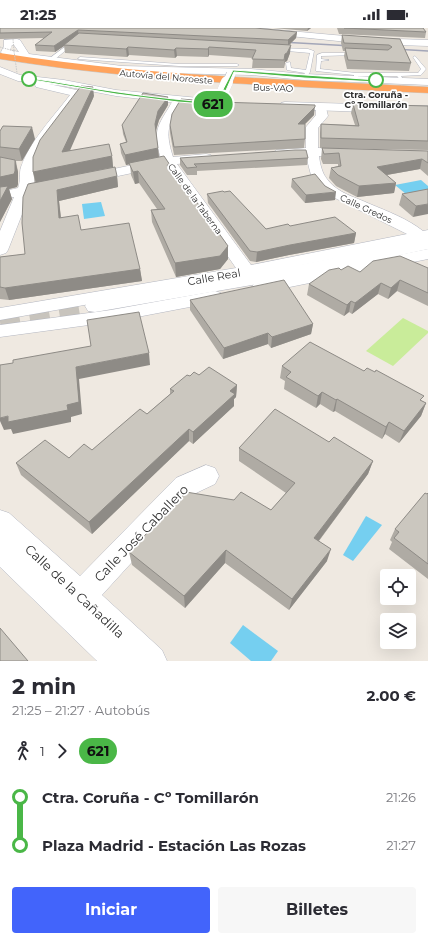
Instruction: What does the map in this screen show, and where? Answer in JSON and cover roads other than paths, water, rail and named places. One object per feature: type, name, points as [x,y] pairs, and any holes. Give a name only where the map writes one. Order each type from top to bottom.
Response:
[{"type":"highway","name":"Autovía del Noroeste","points":[[0,56],[133,75],[285,84],[399,82],[427,84]]},
{"type":"highway","name":"Bus-VAO","points":[[0,61],[72,72],[149,81],[257,88],[428,94]]},
{"type":"highway","name":"Autovía del Noroeste","points":[[7,76],[100,80],[190,88],[428,99]]},
{"type":"street","points":[[231,28],[367,41],[428,43]]},
{"type":"street","points":[[26,56],[122,68],[234,70],[356,77],[399,82]]},
{"type":"street","points":[[219,101],[234,70]]},
{"type":"street","points":[[7,76],[40,85],[77,90],[178,101],[219,101],[234,105]]},
{"type":"street","points":[[7,76],[77,90]]},
{"type":"street","points":[[0,250],[27,184],[27,168],[36,150],[77,90]]},
{"type":"street","name":"Calle de la Taberna","points":[[178,101],[160,131],[168,162],[247,271]]},
{"type":"street","points":[[274,106],[428,110]]},
{"type":"street","name":"Calle Gredos","points":[[321,108],[322,116],[312,127],[312,152],[320,180],[325,186],[343,199],[365,207],[414,232],[426,247]]},
{"type":"street","points":[[270,154],[312,152],[359,154]]},
{"type":"street","points":[[79,180],[168,162],[215,158]]},
{"type":"street","points":[[13,166],[27,168]]},
{"type":"street","points":[[0,196],[65,183]]},
{"type":"street","name":"Calle Real","points":[[0,314],[247,271],[426,247]]},
{"type":"street","name":"Calle Real","points":[[95,306],[304,270],[426,247]]},
{"type":"street","name":"Calle Real","points":[[0,331],[111,316],[175,305],[426,247]]},
{"type":"street","name":"Calle José Caballero","points":[[81,596],[185,486],[206,476]]},
{"type":"street","name":"Calle de la Cañadilla","points":[[0,522],[151,661]]},
{"type":"street","name":"Calle de la Cañadilla","points":[[0,548],[120,661]]},
{"type":"lane","points":[[52,60],[79,38]]},
{"type":"lane","points":[[273,48],[308,50],[312,52],[306,74],[289,69],[288,63]]},
{"type":"lane","points":[[356,77],[318,70],[319,55],[327,53],[364,54]]},
{"type":"lane","points":[[399,82],[419,74],[424,68],[415,57]]},
{"type":"lane","points":[[80,58],[234,70]]},
{"type":"lane","points":[[319,60],[327,60]]},
{"type":"lane","points":[[122,68],[130,62]]},
{"type":"water","points":[[421,180],[428,186],[428,190],[406,194],[395,185]]},
{"type":"water","points":[[101,202],[105,216],[84,219],[82,204]]},
{"type":"water","points":[[366,516],[382,525],[353,561],[343,555]]},
{"type":"water","points":[[243,625],[278,651],[271,661],[251,661],[230,643]]},
{"type":"tunnel","points":[[0,322],[95,306]]},
{"type":"railway","points":[[281,42],[352,46]]},
{"type":"railway","points":[[394,49],[428,51]]},
{"type":"place","name":"Ctra. Coruña - Cº Tomillarón","points":[[376,80]]}]
